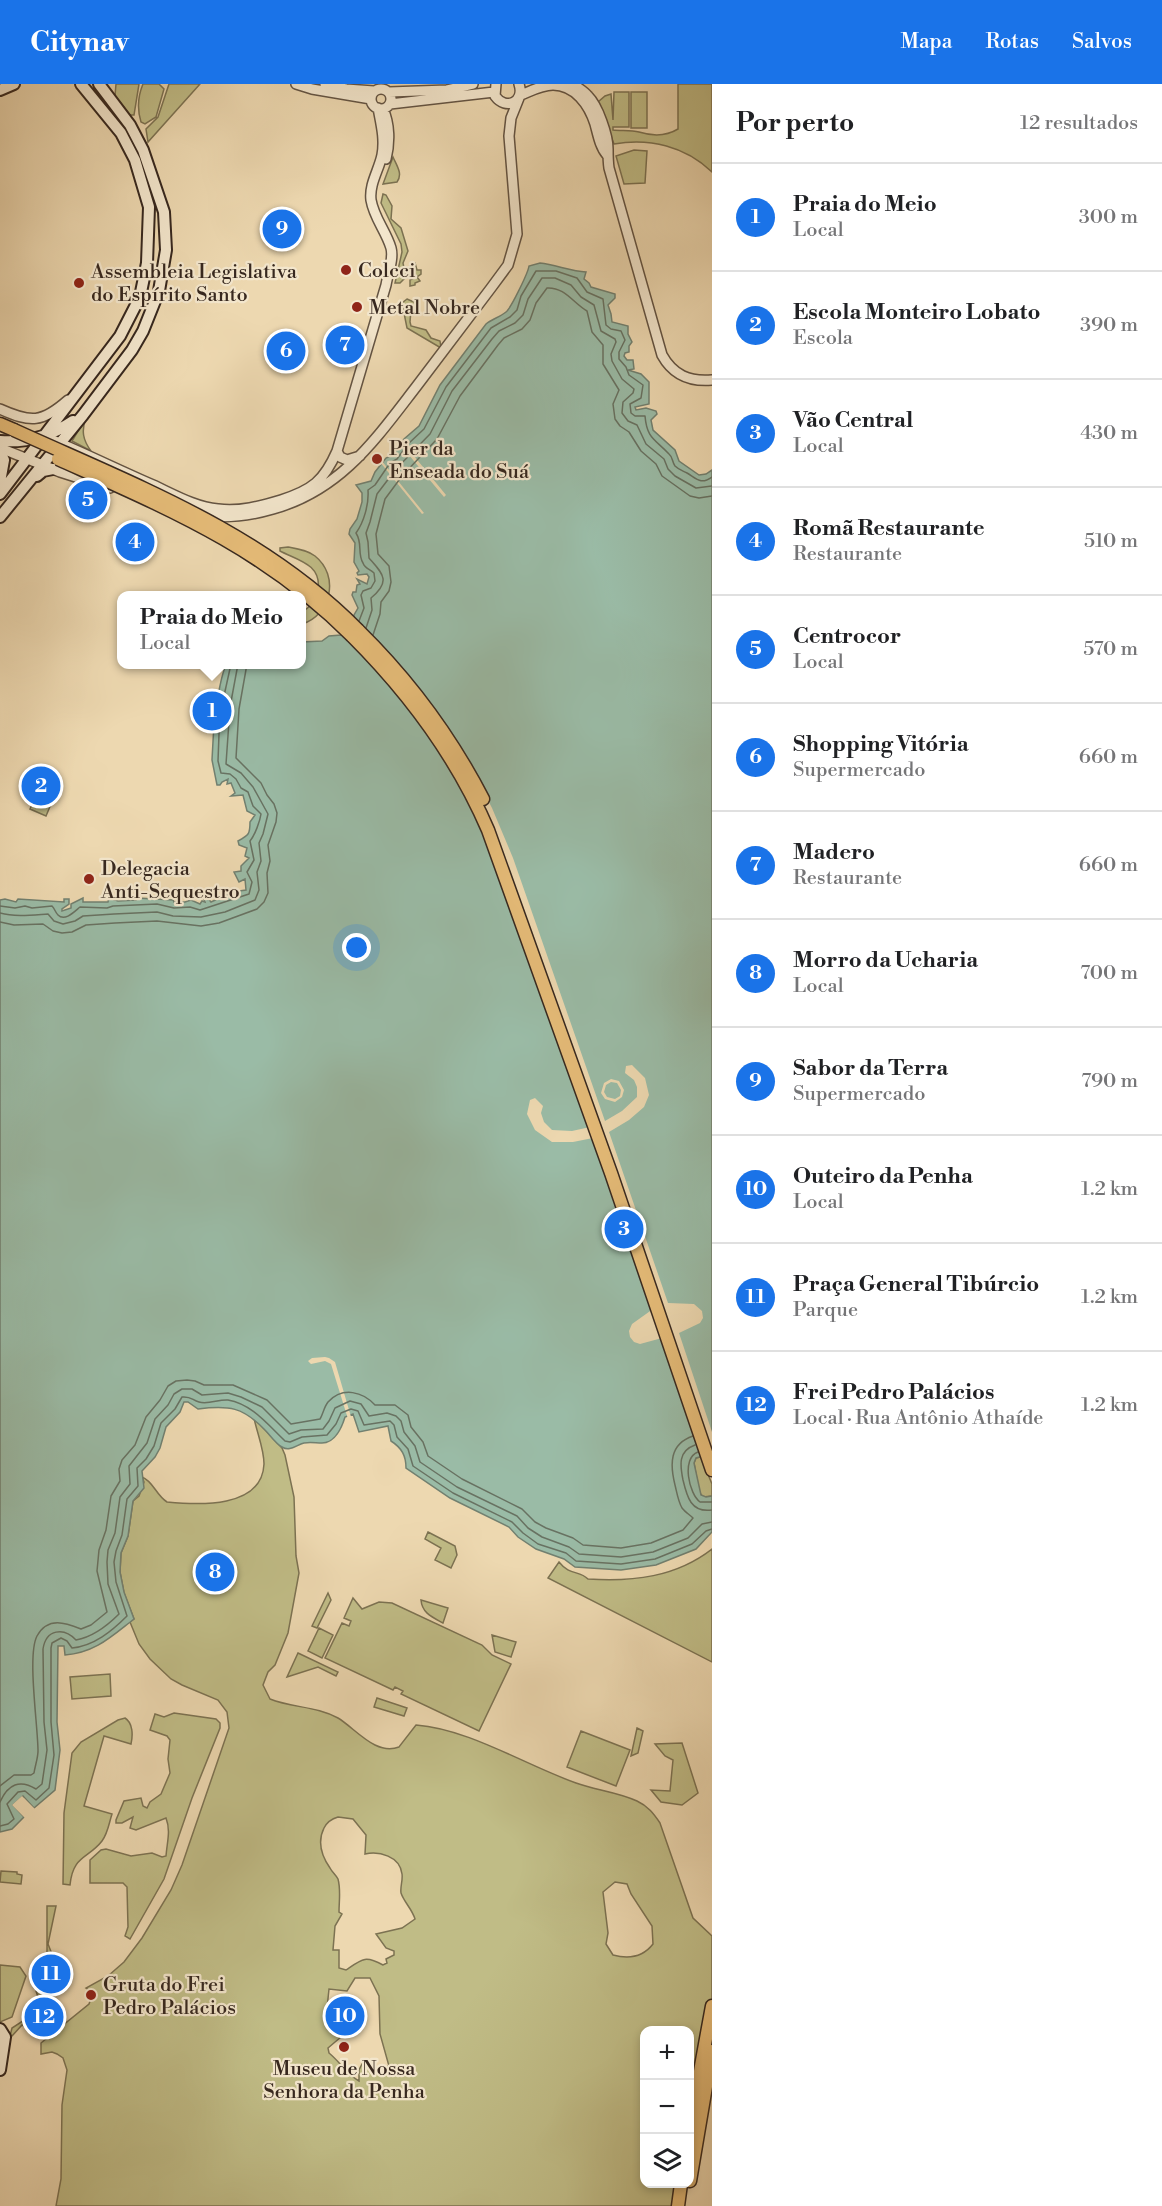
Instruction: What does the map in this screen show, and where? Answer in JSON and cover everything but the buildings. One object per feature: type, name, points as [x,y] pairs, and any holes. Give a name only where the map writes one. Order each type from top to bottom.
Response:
[{"type":"main road","points":[[0,90],[14,84]]},
{"type":"main road","points":[[0,494],[120,336],[140,297],[147,263],[149,207],[135,160],[121,133],[85,88],[73,84]]},
{"type":"main road","points":[[0,517],[32,480],[48,467],[60,443],[132,350],[143,331],[159,291],[166,250],[164,212],[146,156],[130,125],[99,84]]},
{"type":"main road","points":[[0,441],[17,442],[44,436],[60,430],[83,415]]},
{"type":"main road","points":[[0,424],[192,511],[273,559],[312,587],[363,635],[394,669],[441,730],[485,803],[509,859],[712,1444]]},
{"type":"main road","points":[[0,433],[202,526],[269,566],[302,591]]},
{"type":"main road","points":[[0,450],[4,460],[0,482]]},
{"type":"main road","points":[[306,594],[357,641],[388,675],[434,735],[474,800],[498,854],[611,1173],[712,1470]]},
{"type":"main road","points":[[694,2104],[712,2006]]},
{"type":"main road","points":[[0,2029],[5,2037],[0,2070]]},
{"type":"main road","points":[[694,2154],[712,2051]]},
{"type":"main road","points":[[678,2206],[680,2188]]},
{"type":"main road","points":[[686,2206],[688,2188]]},
{"type":"street","points":[[296,84],[312,89],[372,95],[382,88],[389,92],[447,90],[473,84]]},
{"type":"street","points":[[325,84],[372,95]]},
{"type":"street","points":[[0,450],[181,512],[232,517],[255,514],[307,497],[339,476],[363,454],[508,266],[517,234],[508,136],[520,96],[519,84]]},
{"type":"street","points":[[573,84],[588,95],[596,108],[662,355],[671,370],[683,377],[702,381],[712,380]]},
{"type":"street","points":[[372,95],[374,106],[384,107],[495,88],[497,99],[506,104],[513,103],[520,96],[551,85],[559,86],[573,92],[585,102],[591,112],[602,150],[607,155]]},
{"type":"street","points":[[44,436],[197,504],[228,510],[254,507],[294,496],[319,481],[329,471],[337,451],[397,253],[375,200],[389,145],[384,107],[391,96],[389,92]]},
{"type":"street","points":[[0,410],[30,420],[45,417],[54,412],[83,386]]},
{"type":"street","points":[[337,451],[340,457],[347,460],[363,454]]},
{"type":"shaded area","points":[[116,84],[139,84],[134,115],[130,115],[115,96]]},
{"type":"shaded area","points":[[143,84],[159,84],[164,89],[156,117],[145,124],[141,122],[139,107]]},
{"type":"shaded area","points":[[169,84],[200,84],[148,142],[146,129],[158,117]]},
{"type":"shaded area","points":[[678,84],[712,84],[712,172],[690,156],[666,146],[641,142],[614,144],[598,102],[611,94],[613,120],[614,92],[629,92],[629,127],[613,127],[613,130],[663,135],[678,129]]},
{"type":"shaded area","points":[[631,92],[647,92],[647,128],[631,128]]},
{"type":"shaded area","points":[[634,150],[647,151],[645,183],[624,184],[616,156]]},
{"type":"shaded area","points":[[393,157],[399,170],[399,179],[397,182],[383,184]]},
{"type":"shaded area","points":[[383,194],[392,206],[391,219],[401,228],[408,251],[403,263],[406,277],[400,283],[395,283],[402,252],[401,244],[381,203]]},
{"type":"shaded area","points":[[412,263],[415,263],[417,270],[421,270],[421,274],[417,277],[420,281],[410,286],[410,280],[414,278],[411,274]]},
{"type":"shaded area","points":[[407,299],[414,302],[418,308],[411,310],[411,326],[426,330],[431,338],[440,341],[441,348],[407,328],[402,303]]},
{"type":"shaded area","points":[[86,418],[84,435],[91,451],[72,441]]},
{"type":"shaded area","points":[[288,547],[306,551],[323,564],[328,574],[329,594],[325,604],[320,612],[306,622],[306,608],[315,600],[317,594],[316,574],[307,564],[280,551],[280,548]]},
{"type":"shaded area","points":[[38,791],[54,797],[46,816],[30,809]]},
{"type":"shaded area","points":[[254,1418],[282,1448],[285,1455],[294,1497],[296,1556],[299,1573],[288,1633],[275,1665],[268,1672],[263,1685],[270,1699],[330,1714],[374,1745],[382,1748],[399,1747],[416,1725],[456,1733],[557,1776],[637,1801],[650,1810],[660,1823],[693,1918],[712,1936],[712,2023],[694,2124],[694,2026],[640,2026],[640,2188],[682,2188],[679,2206],[56,2206],[61,2179],[62,2105],[67,2070],[63,2058],[57,2054],[52,2052],[41,2054],[41,2043],[89,2004],[93,1993],[86,1988],[108,1976],[124,1962],[142,1938],[171,1890],[182,1865],[229,1728],[227,1712],[218,1700],[171,1679],[150,1659],[139,1644],[130,1622],[134,1619],[124,1593],[120,1572],[121,1553],[128,1536],[133,1501],[139,1496],[144,1482],[142,1477],[167,1502],[211,1503],[241,1497],[261,1479],[264,1464]],"holes":[[[338,1817],[353,1819],[366,1835],[365,1854],[382,1854],[397,1863],[402,1876],[401,1893],[415,1919],[402,1928],[376,1934],[386,1948],[394,1951],[394,1955],[386,1959],[387,1963],[383,1965],[368,1959],[346,1970],[339,1968],[339,1950],[333,1950],[335,1926],[342,1914],[339,1912],[338,1879],[324,1858],[320,1843],[325,1826],[330,1821]],[[615,1882],[627,1884],[652,1926],[653,1944],[645,1952],[630,1957],[613,1955],[606,1944],[608,1933],[603,1892]],[[355,1978],[370,1978],[379,1996],[380,2034],[389,2066],[378,2068],[362,2064],[359,2070],[359,2081],[329,2053],[328,2048],[341,2037],[341,2034],[326,2018],[329,1989],[347,1991]]]},
{"type":"shaded area","points":[[712,1454],[707,1472],[712,1484],[712,1496],[703,1497],[699,1492],[694,1463],[696,1458]]},
{"type":"shaded area","points":[[428,1532],[455,1546],[457,1555],[451,1568],[435,1560],[441,1548],[425,1539]]},
{"type":"shaded area","points":[[712,1549],[712,1662],[548,1578],[559,1562],[567,1569],[588,1579],[621,1580],[653,1576],[684,1566]]},
{"type":"shaded area","points":[[328,1593],[331,1600],[317,1628],[312,1626]]},
{"type":"shaded area","points":[[353,1598],[362,1609],[379,1602],[392,1603],[482,1645],[492,1655],[511,1664],[479,1731],[401,1694],[403,1691],[395,1687],[393,1690],[325,1658],[342,1623],[349,1626],[351,1621],[344,1618]]},
{"type":"shaded area","points":[[421,1600],[448,1608],[443,1623],[431,1617]]},
{"type":"shaded area","points":[[319,1628],[333,1635],[322,1658],[308,1651]]},
{"type":"shaded area","points":[[492,1635],[516,1642],[511,1657],[495,1652]]},
{"type":"shaded area","points":[[298,1653],[338,1672],[336,1676],[318,1667],[287,1677]]},
{"type":"shaded area","points":[[110,1674],[111,1696],[72,1699],[70,1677]]},
{"type":"shaded area","points":[[377,1698],[407,1708],[404,1716],[374,1707]]},
{"type":"shaded area","points":[[174,1713],[216,1719],[220,1723],[220,1728],[192,1798],[164,1879],[130,1939],[125,1936],[128,1927],[127,1887],[123,1883],[90,1883],[90,1860],[101,1850],[106,1849],[131,1856],[152,1853],[162,1857],[166,1856],[168,1832],[166,1818],[136,1830],[130,1828],[133,1817],[122,1823],[116,1823],[116,1820],[124,1801],[141,1798],[143,1806],[147,1808],[150,1802],[161,1794],[170,1773],[168,1759],[170,1740],[167,1736],[150,1730],[155,1714],[164,1717]]},
{"type":"shaded area","points":[[125,1718],[132,1730],[131,1744],[104,1736],[84,1806],[112,1814],[107,1831],[97,1847],[82,1858],[74,1868],[70,1885],[63,1884],[64,1813],[72,1753],[81,1742]]},
{"type":"shaded area","points":[[637,1728],[643,1731],[638,1753],[631,1756]]},
{"type":"shaded area","points":[[581,1731],[630,1750],[616,1786],[567,1767]]},
{"type":"shaded area","points":[[682,1743],[698,1793],[682,1805],[661,1802],[651,1790],[670,1791],[673,1760],[665,1756],[655,1744]]},
{"type":"shaded area","points":[[1,1871],[17,1872],[22,1875],[21,1884],[0,1882]]},
{"type":"shaded area","points":[[47,1906],[56,1906],[48,1944],[65,1987],[39,2000],[36,1991],[47,1958]]},
{"type":"shaded area","points":[[0,1965],[20,1967],[26,1976],[12,2017],[0,2022]]},
{"type":"shaded area","points":[[41,2009],[51,2013],[52,2019],[48,2024],[39,2031],[28,2023],[22,2025],[10,2036],[12,2028]]},
{"type":"water","points":[[540,263],[586,272],[584,279],[591,287],[615,294],[615,298],[608,305],[612,322],[628,326],[628,334],[632,342],[629,352],[624,356],[627,360],[633,360],[634,369],[628,370],[641,374],[649,382],[649,404],[635,407],[636,410],[646,408],[656,411],[657,414],[651,420],[653,430],[675,450],[679,461],[699,475],[712,470],[712,1454],[696,1458],[694,1463],[701,1495],[712,1496],[712,1532],[696,1549],[656,1565],[621,1570],[575,1567],[564,1559],[536,1549],[518,1537],[509,1527],[450,1498],[406,1468],[403,1453],[391,1441],[388,1426],[359,1432],[353,1414],[345,1417],[340,1430],[331,1440],[322,1443],[304,1443],[288,1449],[280,1446],[257,1422],[242,1412],[218,1407],[198,1409],[184,1402],[180,1412],[166,1427],[155,1457],[142,1471],[144,1488],[133,1501],[128,1536],[121,1553],[120,1572],[124,1592],[134,1619],[102,1643],[85,1651],[65,1655],[64,1646],[58,1646],[57,1722],[60,1750],[55,1790],[34,1808],[23,1796],[13,1805],[24,1817],[12,1829],[0,1832],[0,900],[64,902],[64,899],[69,899],[69,904],[62,911],[71,908],[71,904],[83,898],[83,902],[108,902],[109,898],[118,901],[138,898],[173,900],[174,902],[191,900],[200,904],[202,901],[205,902],[204,899],[207,897],[211,902],[237,890],[246,890],[245,879],[239,882],[234,872],[241,871],[241,866],[249,858],[245,856],[247,848],[239,845],[238,841],[248,834],[250,822],[255,815],[247,811],[243,795],[231,796],[235,793],[231,783],[227,784],[228,779],[217,785],[212,760],[215,705],[224,669],[306,669],[306,642],[322,641],[329,636],[341,635],[343,630],[353,625],[354,615],[358,608],[352,595],[356,592],[357,585],[360,584],[357,579],[367,584],[369,577],[367,574],[358,575],[357,573],[359,571],[354,562],[355,543],[349,534],[362,502],[362,493],[356,485],[371,481],[386,458],[393,455],[404,439],[419,426],[440,385],[486,324],[504,314],[508,309],[529,266]]},
{"type":"pier","points":[[400,439],[446,495],[444,497],[398,442]]},
{"type":"pier","points":[[381,460],[424,513],[422,514],[380,462]]},
{"type":"pier","points":[[394,689],[478,781],[492,808],[513,858],[605,1121],[622,1111],[637,1097],[637,1087],[634,1080],[625,1073],[626,1066],[632,1065],[645,1078],[649,1095],[644,1107],[629,1120],[609,1132],[668,1303],[694,1304],[702,1311],[703,1318],[700,1323],[679,1333],[712,1432],[712,1457],[662,1338],[640,1344],[634,1342],[630,1337],[629,1331],[632,1324],[653,1309],[593,1138],[573,1142],[552,1142],[535,1130],[527,1114],[530,1100],[535,1098],[543,1106],[541,1113],[544,1122],[552,1130],[572,1131],[590,1127],[477,815],[431,737]]},
{"type":"pier","points":[[611,1079],[619,1081],[624,1090],[622,1097],[615,1102],[605,1099],[601,1093],[604,1083]],"holes":[[[611,1082],[617,1083],[621,1090],[620,1096],[615,1099],[607,1097],[604,1092],[606,1085]]]},
{"type":"pier","points":[[325,1357],[335,1362],[356,1434],[351,1418],[348,1419],[331,1364],[325,1361],[311,1364],[308,1361],[312,1358]]},
{"type":"pier","points":[[22,1796],[36,1810],[32,1810],[22,1800],[17,1805],[27,1816],[26,1819],[12,1805]]},
{"type":"place","name":"Sabor da Terra","points":[[282,229]]},
{"type":"place","name":"Colcci","points":[[346,270]]},
{"type":"place","name":"Assembleia Legislativa do Espírito Santo","points":[[79,283]]},
{"type":"place","name":"Metal Nobre","points":[[357,307]]},
{"type":"place","name":"Madero","points":[[345,345]]},
{"type":"place","name":"Shopping Vitória","points":[[286,351]]},
{"type":"place","name":"Pier da Enseada do Suá","points":[[377,459]]},
{"type":"place","name":"Centrocor","points":[[88,500]]},
{"type":"place","name":"Romã Restaurante","points":[[135,542]]},
{"type":"place","name":"Praia do Meio","points":[[212,711]]},
{"type":"place","name":"Escola Monteiro Lobato","points":[[41,786]]},
{"type":"place","name":"Delegacia Anti-Sequestro","points":[[89,879]]},
{"type":"place","name":"Vão Central","points":[[624,1229]]},
{"type":"place","name":"Morro da Ucharia","points":[[215,1572]]},
{"type":"place","name":"Praça General Tibúrcio","points":[[51,1974]]},
{"type":"place","name":"Gruta do Frei Pedro Palácios","points":[[91,1995]]},
{"type":"place","name":"Outeiro da Penha","points":[[345,2016]]},
{"type":"place","name":"Frei Pedro Palácios","points":[[44,2017]]},
{"type":"place","name":"Museu de Nossa Senhora da Penha","points":[[344,2047]]}]
